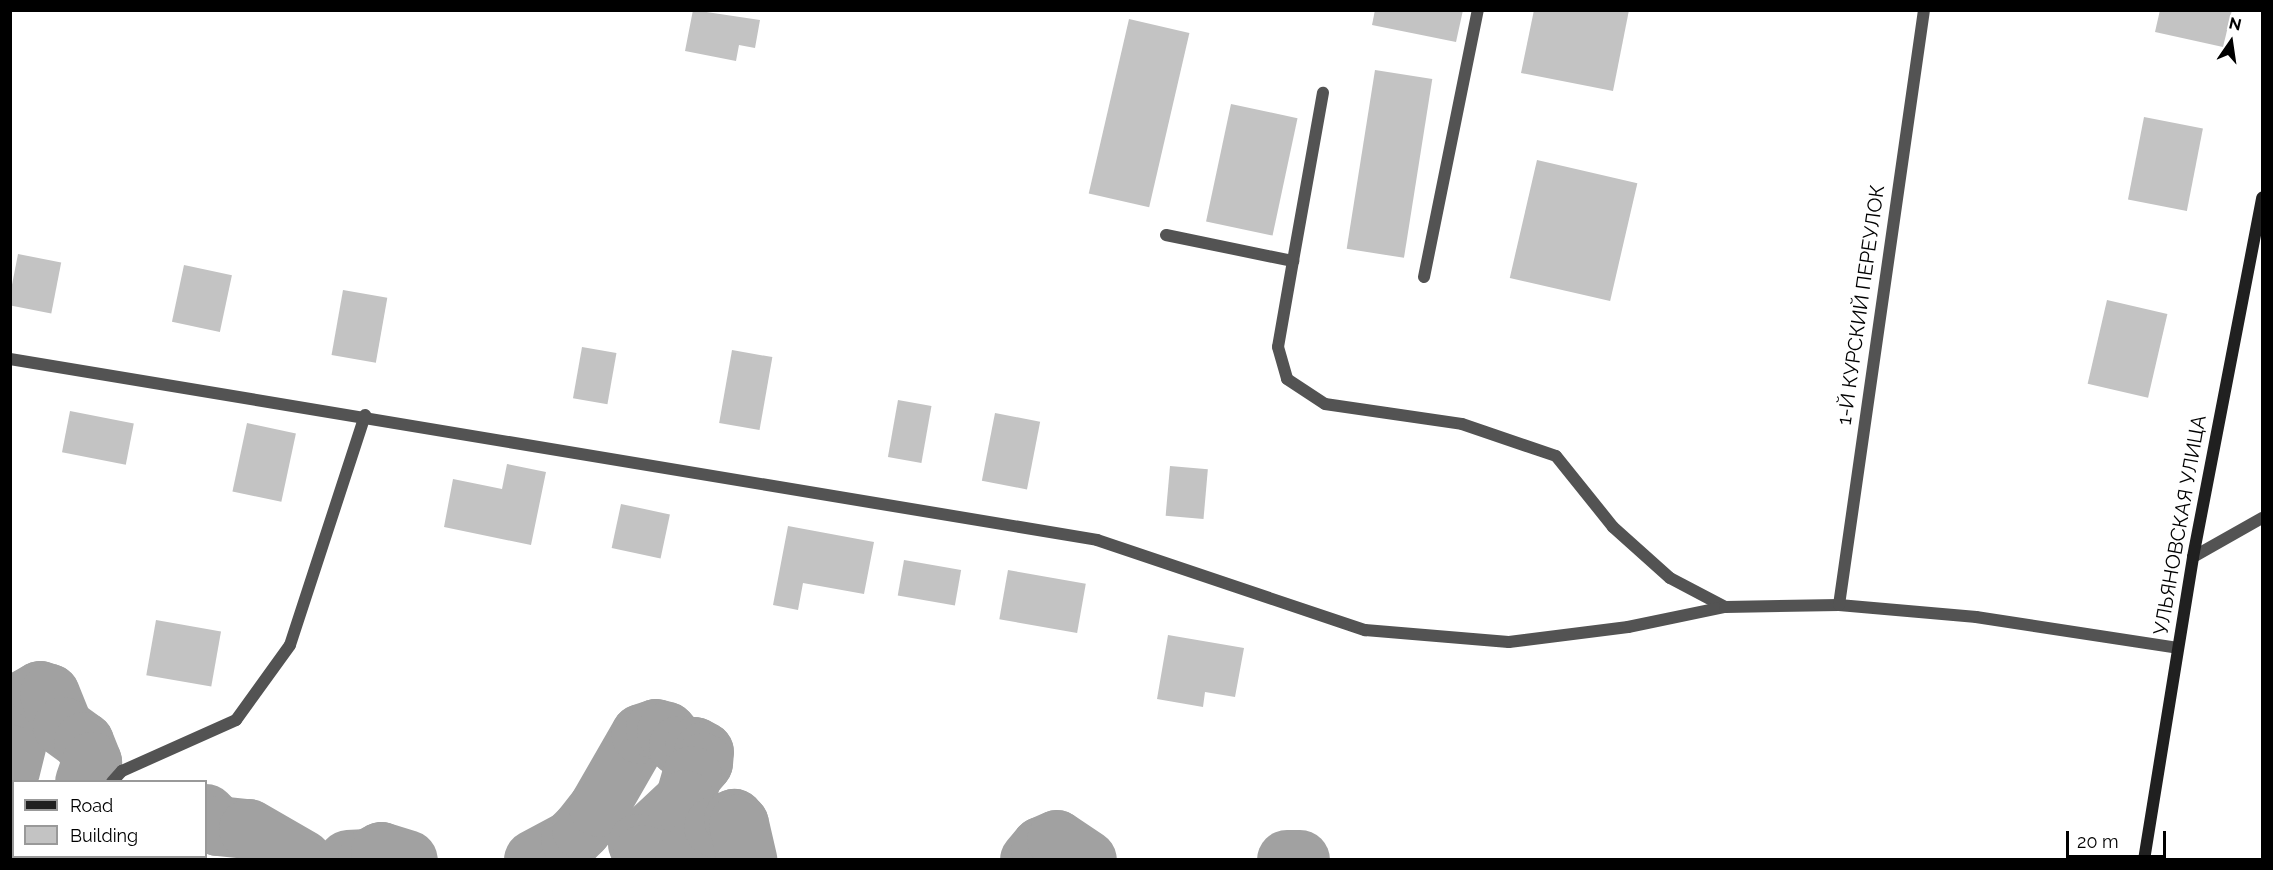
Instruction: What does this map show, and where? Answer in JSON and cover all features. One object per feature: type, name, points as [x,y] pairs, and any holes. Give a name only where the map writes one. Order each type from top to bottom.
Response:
[{"type":"main road","name":"УЛЬЯНОВСКАЯ УЛИЦА","points":[[2144,860],[2193,557],[2262,198]]},
{"type":"street","points":[[1424,277],[1478,10]]},
{"type":"street","name":"1-Й КУРСКИЙ ПЕРЕУЛОК","points":[[1839,605],[1924,10]]},
{"type":"street","points":[[1323,93],[1278,347],[1287,379],[1325,404],[1462,424],[1556,456],[1613,527],[1670,578],[1725,607]]},
{"type":"street","points":[[1166,235],[1293,261]]},
{"type":"street","points":[[10,359],[365,415],[1097,540],[1365,630],[1509,642],[1628,627],[1725,607],[1839,605],[1976,617],[2178,648]]},
{"type":"street","points":[[114,780],[122,771],[236,720],[290,645],[365,415]]},
{"type":"street","points":[[2193,557],[2262,518]]},
{"type":"building","points":[[693,10],[760,20],[755,48],[739,45],[736,61],[685,51]]},
{"type":"building","points":[[1375,10],[1463,10],[1456,42],[1372,25]]},
{"type":"building","points":[[1534,10],[1629,10],[1613,91],[1521,73]]},
{"type":"building","points":[[2160,10],[2232,10],[2223,47],[2155,32]]},
{"type":"building","points":[[1129,19],[1189,33],[1149,207],[1089,193]]},
{"type":"building","points":[[1375,70],[1432,79],[1404,258],[1347,249]]},
{"type":"building","points":[[1231,104],[1298,118],[1273,236],[1206,221]]},
{"type":"building","points":[[2144,117],[2203,128],[2187,211],[2128,199]]},
{"type":"building","points":[[1537,160],[1637,183],[1610,301],[1510,278]]},
{"type":"building","points":[[18,254],[61,262],[51,313],[10,305]]},
{"type":"building","points":[[184,265],[232,275],[220,332],[172,322]]},
{"type":"building","points":[[343,290],[387,298],[376,363],[332,355]]},
{"type":"building","points":[[2107,300],[2167,314],[2148,398],[2088,384]]},
{"type":"building","points":[[582,347],[616,353],[607,404],[573,398]]},
{"type":"building","points":[[732,350],[772,357],[760,430],[719,423]]},
{"type":"building","points":[[898,400],[931,406],[921,463],[888,457]]},
{"type":"building","points":[[70,411],[134,423],[126,465],[62,452]]},
{"type":"building","points":[[995,413],[1040,422],[1027,490],[982,481]]},
{"type":"building","points":[[247,423],[296,433],[281,502],[232,491]]},
{"type":"building","points":[[507,464],[546,472],[531,545],[444,527],[453,479],[502,489]]},
{"type":"building","points":[[1170,466],[1208,469],[1203,519],[1166,516]]},
{"type":"building","points":[[621,504],[670,514],[661,558],[612,548]]},
{"type":"building","points":[[788,526],[874,542],[864,594],[803,583],[798,610],[773,605]]},
{"type":"building","points":[[904,560],[961,570],[955,606],[898,595]]},
{"type":"building","points":[[1008,570],[1086,584],[1077,633],[999,619]]},
{"type":"building","points":[[156,620],[221,631],[211,687],[146,675]]},
{"type":"building","points":[[1168,635],[1244,648],[1235,697],[1205,692],[1203,707],[1157,699]]},
{"type":"waterway","points":[[10,771],[28,698],[40,691],[50,694],[63,727],[84,742],[92,762],[86,780]]},
{"type":"waterway","points":[[534,860],[571,840],[582,829],[599,807],[641,734],[656,729],[667,732],[679,746],[695,747],[704,752],[703,763],[692,776],[685,800],[638,844],[643,855],[661,860]]},
{"type":"waterway","points":[[207,815],[218,826],[249,829],[303,860]]},
{"type":"waterway","points":[[685,860],[714,827],[734,819],[739,824],[747,860]]},
{"type":"waterway","points":[[1030,860],[1041,847],[1057,840],[1087,860]]},
{"type":"waterway","points":[[348,860],[368,859],[381,852],[408,860]]},
{"type":"waterway","points":[[1287,860],[1300,860]]}]
